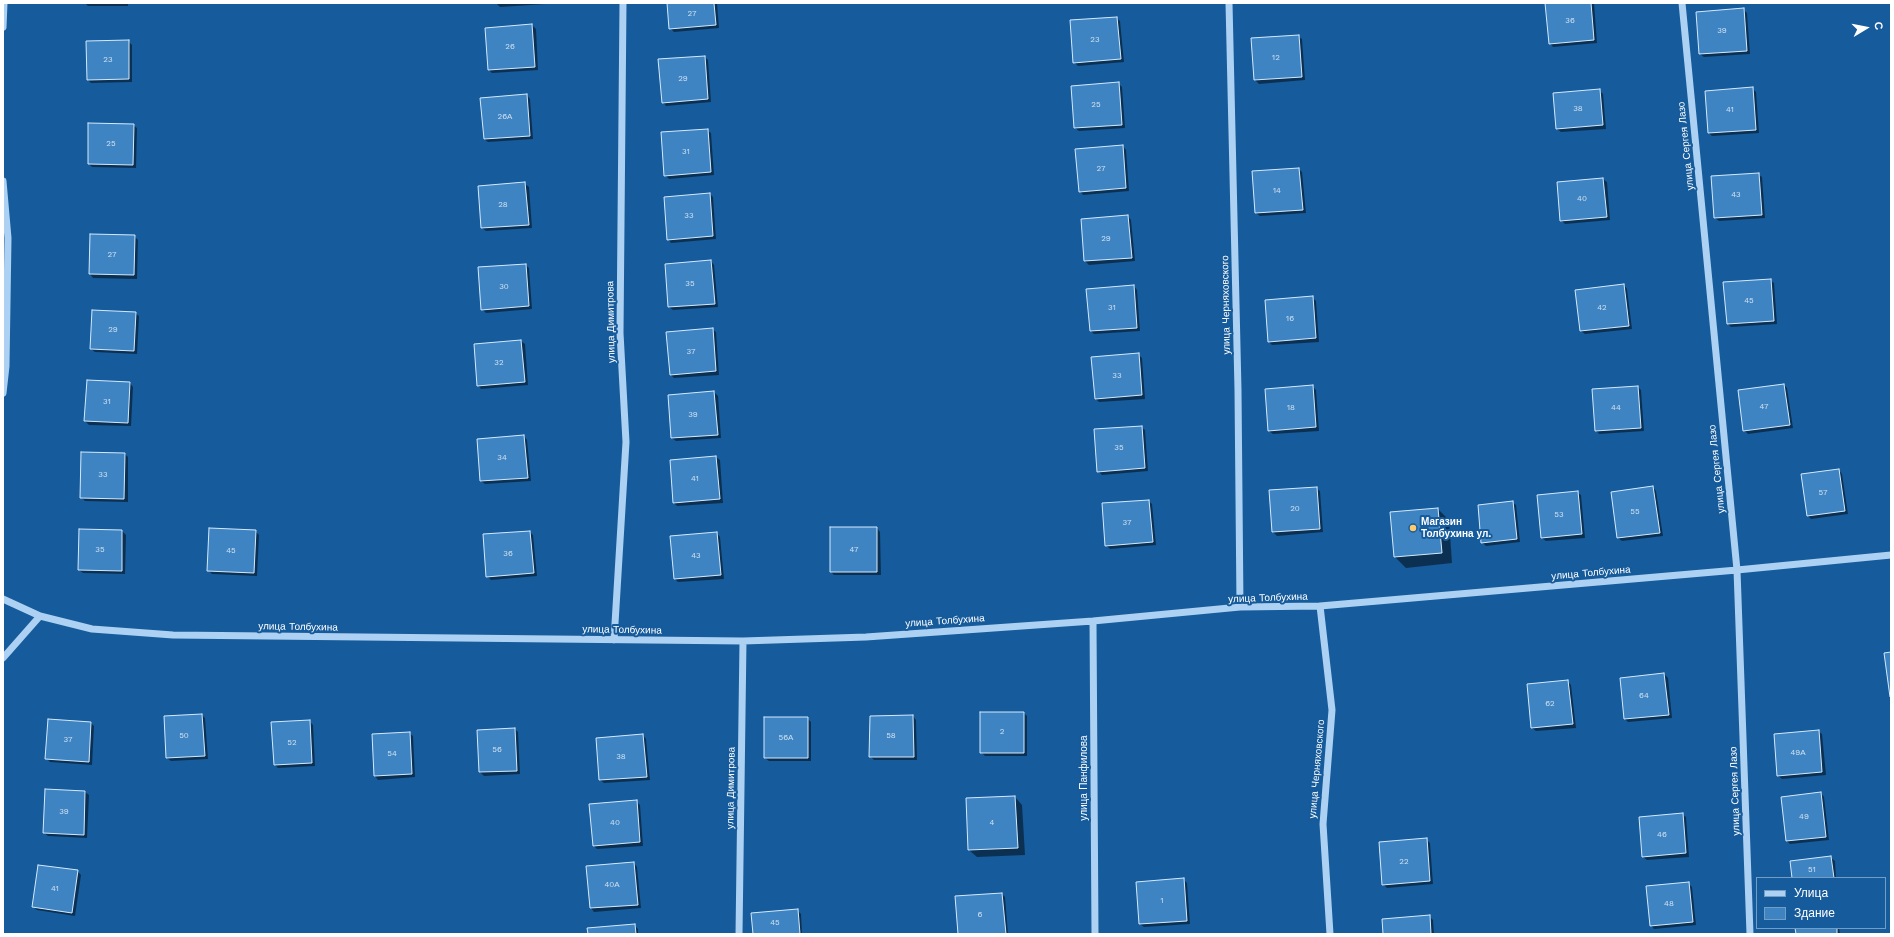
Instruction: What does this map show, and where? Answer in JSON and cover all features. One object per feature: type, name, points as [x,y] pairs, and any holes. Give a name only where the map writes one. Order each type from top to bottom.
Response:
[{"type":"street","points":[[3,27],[4,3]]},
{"type":"street","name":"улица Димитрова","points":[[614,640],[626,442],[620,333],[623,3]]},
{"type":"street","name":"улица Черняховского","points":[[1229,3],[1238,383],[1240,608]]},
{"type":"street","name":"улица Сергея Лазо","points":[[1682,3],[1737,570],[1750,934]]},
{"type":"street","points":[[3,181],[8,238],[3,393]]},
{"type":"street","name":"улица Толбухина","points":[[3,599],[40,616],[92,629],[173,635],[743,642],[866,637],[1092,621],[1240,608],[1320,606],[1737,570],[1891,555]]},
{"type":"street","name":"улица Черняховского","points":[[1320,606],[1332,710],[1323,824],[1330,934]]},
{"type":"street","points":[[3,658],[40,616]]},
{"type":"street","name":"улица Панфилова","points":[[1092,621],[1095,934]]},
{"type":"street","name":"улица Димитрова","points":[[739,934],[743,642]]},
{"type":"building","points":[[667,3],[714,3],[716,25],[669,29]]},
{"type":"building","points":[[1545,3],[1591,3],[1594,40],[1549,44]]},
{"type":"building","points":[[1744,8],[1747,51],[1699,54],[1696,12]]},
{"type":"building","points":[[1117,17],[1121,59],[1073,63],[1070,20]]},
{"type":"building","points":[[532,24],[535,67],[488,70],[485,28]]},
{"type":"building","points":[[1299,35],[1302,77],[1254,80],[1251,38]]},
{"type":"building","points":[[129,40],[129,79],[87,80],[86,41]]},
{"type":"building","points":[[705,56],[708,99],[662,103],[658,59]]},
{"type":"building","points":[[1119,82],[1122,125],[1074,128],[1071,86]]},
{"type":"building","points":[[1753,87],[1756,130],[1708,133],[1705,91]]},
{"type":"building","points":[[1600,89],[1603,125],[1556,129],[1553,93]]},
{"type":"building","points":[[527,94],[530,136],[484,139],[480,98]]},
{"type":"building","points":[[88,123],[134,124],[133,165],[88,164]]},
{"type":"building","points":[[708,129],[711,172],[664,176],[661,132]]},
{"type":"building","points":[[1123,145],[1126,188],[1079,192],[1075,149]]},
{"type":"building","points":[[1299,168],[1303,210],[1255,213],[1252,171]]},
{"type":"building","points":[[1759,173],[1762,215],[1714,218],[1711,176]]},
{"type":"building","points":[[1603,178],[1607,217],[1560,221],[1557,182]]},
{"type":"building","points":[[525,182],[529,225],[481,228],[478,186]]},
{"type":"building","points":[[710,193],[713,236],[667,240],[664,197]]},
{"type":"building","points":[[1128,215],[1132,258],[1084,261],[1081,219]]},
{"type":"building","points":[[90,234],[135,235],[134,275],[89,274]]},
{"type":"building","points":[[711,260],[715,304],[668,307],[665,264]]},
{"type":"building","points":[[526,264],[529,306],[481,310],[478,267]]},
{"type":"building","points":[[1771,279],[1774,321],[1727,324],[1723,282]]},
{"type":"building","points":[[1624,284],[1629,326],[1580,331],[1575,290]]},
{"type":"building","points":[[1134,285],[1137,328],[1090,331],[1086,289]]},
{"type":"building","points":[[1313,296],[1316,338],[1268,342],[1265,300]]},
{"type":"building","points":[[92,310],[136,312],[134,351],[90,349]]},
{"type":"building","points":[[713,328],[716,371],[670,375],[666,332]]},
{"type":"building","points":[[521,340],[525,382],[477,386],[474,344]]},
{"type":"building","points":[[1139,353],[1142,395],[1095,399],[1091,357]]},
{"type":"building","points":[[87,380],[130,382],[128,423],[84,421]]},
{"type":"building","points":[[1784,384],[1790,425],[1743,431],[1738,390]]},
{"type":"building","points":[[1313,385],[1316,427],[1268,431],[1265,389]]},
{"type":"building","points":[[1638,386],[1641,428],[1595,431],[1592,389]]},
{"type":"building","points":[[714,391],[718,435],[671,438],[668,395]]},
{"type":"building","points":[[1142,426],[1145,468],[1097,472],[1094,429]]},
{"type":"building","points":[[524,435],[528,478],[480,481],[477,439]]},
{"type":"building","points":[[81,452],[125,453],[124,499],[80,498]]},
{"type":"building","points":[[716,456],[720,499],[673,503],[670,460]]},
{"type":"building","points":[[1839,469],[1845,511],[1807,516],[1801,474]]},
{"type":"building","points":[[1653,486],[1660,533],[1617,538],[1611,492]]},
{"type":"building","points":[[1317,487],[1320,529],[1272,532],[1269,490]]},
{"type":"building","points":[[1578,491],[1582,534],[1541,538],[1537,495]]},
{"type":"building","points":[[1149,500],[1153,542],[1105,546],[1102,503]]},
{"type":"building","points":[[1513,501],[1517,539],[1481,543],[1478,505]]},
{"type":"building","points":[[1438,508],[1442,553],[1394,557],[1390,512]]},
{"type":"building","points":[[830,527],[877,527],[877,572],[830,572]]},
{"type":"building","points":[[209,528],[256,530],[254,573],[207,571]]},
{"type":"building","points":[[79,529],[122,530],[122,571],[78,570]]},
{"type":"building","points":[[530,531],[534,573],[486,577],[483,534]]},
{"type":"building","points":[[717,532],[721,575],[674,579],[670,536]]},
{"type":"building","points":[[1891,652],[1891,697],[1890,697],[1884,653]]},
{"type":"building","points":[[1664,673],[1669,715],[1624,719],[1620,678]]},
{"type":"building","points":[[1568,680],[1573,724],[1531,728],[1527,684]]},
{"type":"building","points":[[980,712],[1024,712],[1024,753],[980,753]]},
{"type":"building","points":[[202,714],[205,756],[166,758],[164,716]]},
{"type":"building","points":[[913,715],[914,757],[869,757],[870,716]]},
{"type":"building","points":[[764,717],[808,717],[808,758],[764,758]]},
{"type":"building","points":[[48,719],[91,722],[89,762],[45,759]]},
{"type":"building","points":[[310,720],[312,763],[274,765],[271,722]]},
{"type":"building","points":[[515,728],[517,771],[479,772],[477,730]]},
{"type":"building","points":[[1819,730],[1822,772],[1777,776],[1774,734]]},
{"type":"building","points":[[410,732],[412,774],[374,776],[372,734]]},
{"type":"building","points":[[643,734],[647,777],[599,780],[596,738]]},
{"type":"building","points":[[45,789],[85,791],[84,835],[43,833]]},
{"type":"building","points":[[1821,792],[1826,837],[1786,841],[1781,797]]},
{"type":"building","points":[[1015,796],[1018,848],[968,850],[966,798]]},
{"type":"building","points":[[637,800],[640,842],[593,846],[589,804]]},
{"type":"building","points":[[1683,813],[1686,853],[1642,857],[1639,817]]},
{"type":"building","points":[[1427,838],[1430,881],[1382,885],[1379,842]]},
{"type":"building","points":[[1831,856],[1834,877],[1792,877],[1790,861]]},
{"type":"building","points":[[634,862],[638,905],[590,908],[586,866]]},
{"type":"building","points":[[38,865],[78,870],[72,913],[32,907]]},
{"type":"building","points":[[1184,878],[1187,921],[1139,924],[1136,882]]},
{"type":"building","points":[[1689,882],[1693,922],[1650,926],[1646,886]]},
{"type":"building","points":[[1002,893],[1006,934],[958,934],[955,896]]},
{"type":"building","points":[[798,909],[800,934],[753,934],[751,913]]},
{"type":"building","points":[[1430,915],[1431,934],[1383,934],[1382,919]]},
{"type":"building","points":[[635,924],[636,934],[588,934],[587,928]]},
{"type":"building","points":[[1795,929],[1837,929],[1837,934],[1796,934]]},
{"type":"place","name":"Магазин Толбухина ул.","points":[[1413,528]]}]
